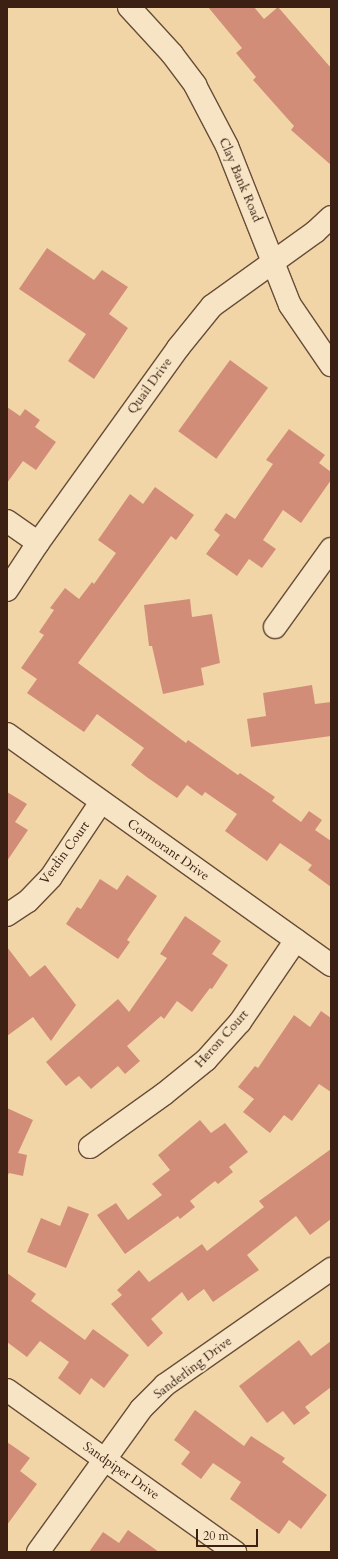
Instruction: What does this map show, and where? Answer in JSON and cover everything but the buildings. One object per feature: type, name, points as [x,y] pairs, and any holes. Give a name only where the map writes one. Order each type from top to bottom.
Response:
[{"type":"street","name":"Clay Bank Road","points":[[129,7],[172,54],[195,85],[228,146],[290,305],[331,365]]},
{"type":"street","name":"Quail Drive","points":[[7,590],[38,543],[178,348],[212,306],[273,260],[315,232],[331,217]]},
{"type":"street","points":[[7,521],[38,543]]},
{"type":"street","points":[[275,627],[331,548]]},
{"type":"street","name":"Cormorant Drive","points":[[7,734],[331,964]]},
{"type":"street","name":"Verdin Court","points":[[7,915],[28,901],[51,877],[101,802]]},
{"type":"street","name":"Heron Court","points":[[90,1147],[164,1094],[206,1060],[240,1022],[296,940]]},
{"type":"street","name":"Sanderling Drive","points":[[38,1552],[141,1409],[165,1386],[331,1269]]},
{"type":"street","name":"Sandpiper Drive","points":[[7,1390],[236,1552]]}]
